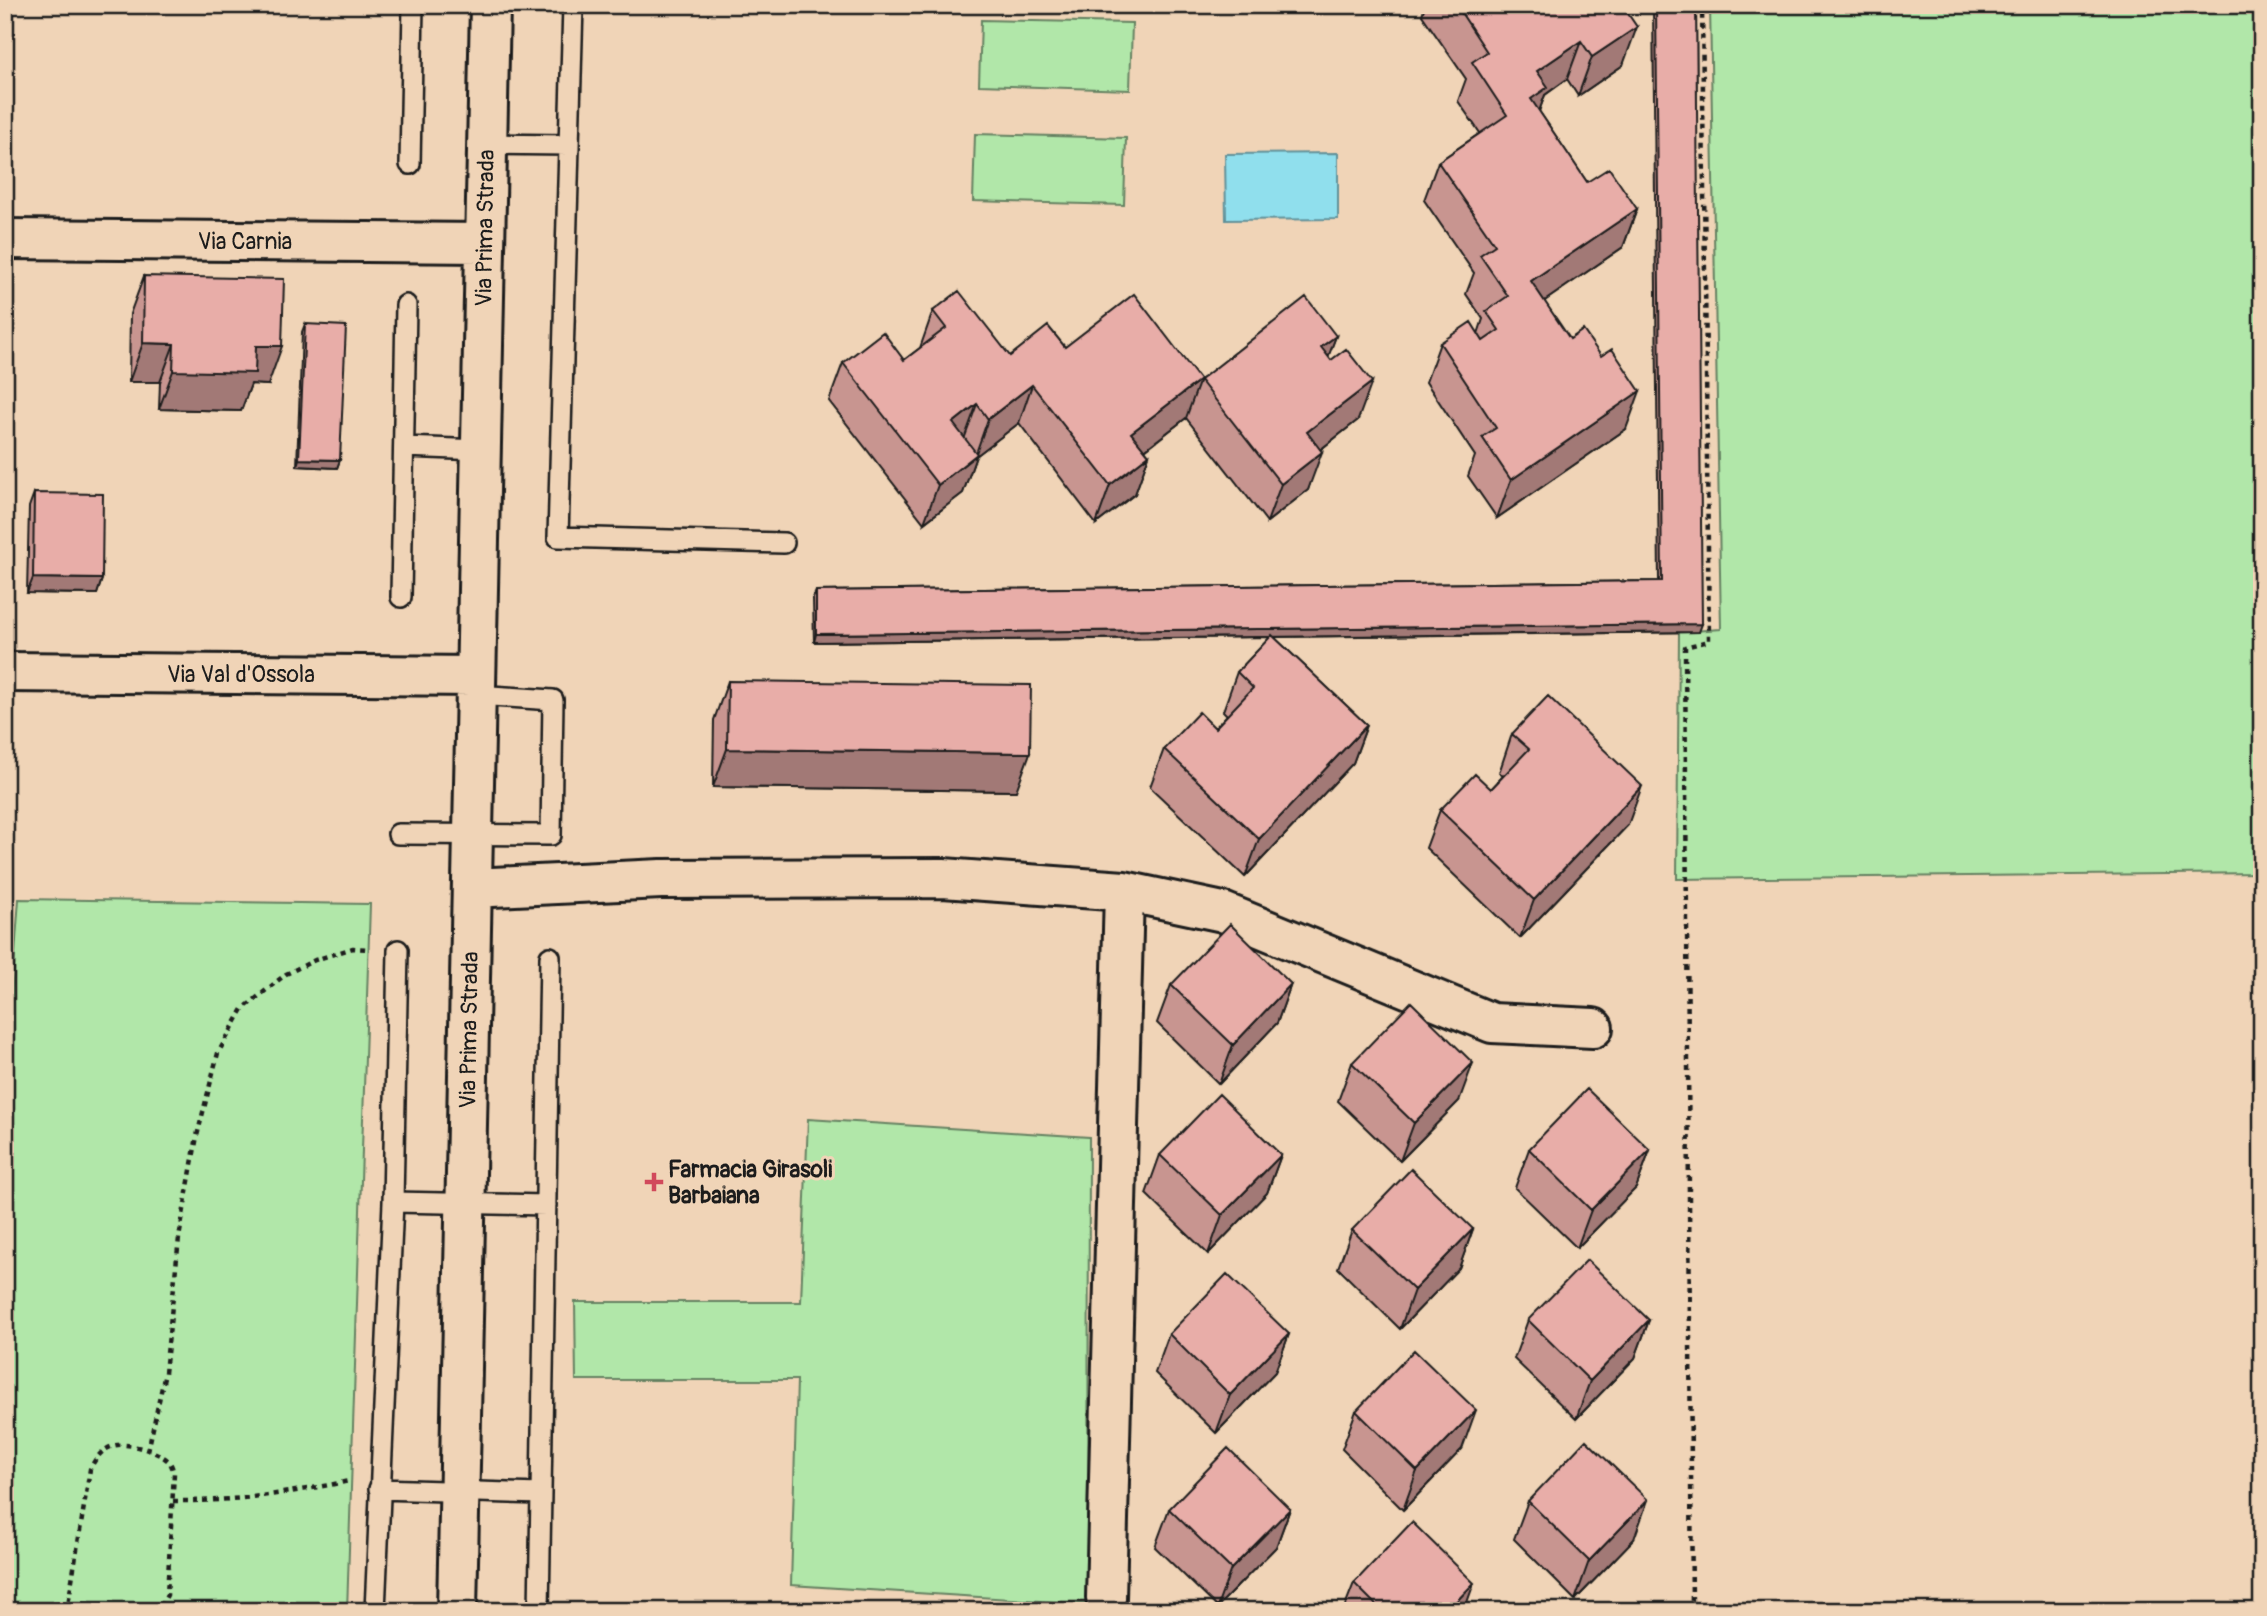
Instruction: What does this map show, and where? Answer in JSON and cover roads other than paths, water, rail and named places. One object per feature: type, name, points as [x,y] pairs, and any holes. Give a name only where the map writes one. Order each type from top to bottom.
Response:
[{"type":"street","name":"Via Prima Strada","points":[[457,1611],[490,5]]},
{"type":"street","name":"Via Carnia","points":[[5,239],[485,243]]},
{"type":"street","name":"Via Val d'Ossola","points":[[5,673],[476,685]]},
{"type":"street","points":[[472,888],[661,879],[943,878],[1124,891],[1223,912],[1492,1023],[1593,1028]]},
{"type":"street","points":[[1106,1598],[1124,891]]},
{"type":"lane","points":[[410,164],[413,5]]},
{"type":"lane","points":[[573,5],[558,537],[784,543]]},
{"type":"lane","points":[[487,144],[569,145]]},
{"type":"lane","points":[[401,597],[406,305]]},
{"type":"lane","points":[[404,447],[481,450]]},
{"type":"lane","points":[[398,834],[551,835],[553,699],[476,685]]},
{"type":"lane","points":[[375,1611],[393,1202],[398,950]]},
{"type":"lane","points":[[539,1611],[550,957]]},
{"type":"lane","points":[[393,1202],[546,1205]]},
{"type":"lane","points":[[380,1481],[460,1492],[541,1494]]},
{"type":"water","points":[[1338,153],[1338,219],[1226,220],[1225,154]]},
{"type":"place","name":"Farmacia Girasoli Barbaiana","points":[[654,1182]]}]
